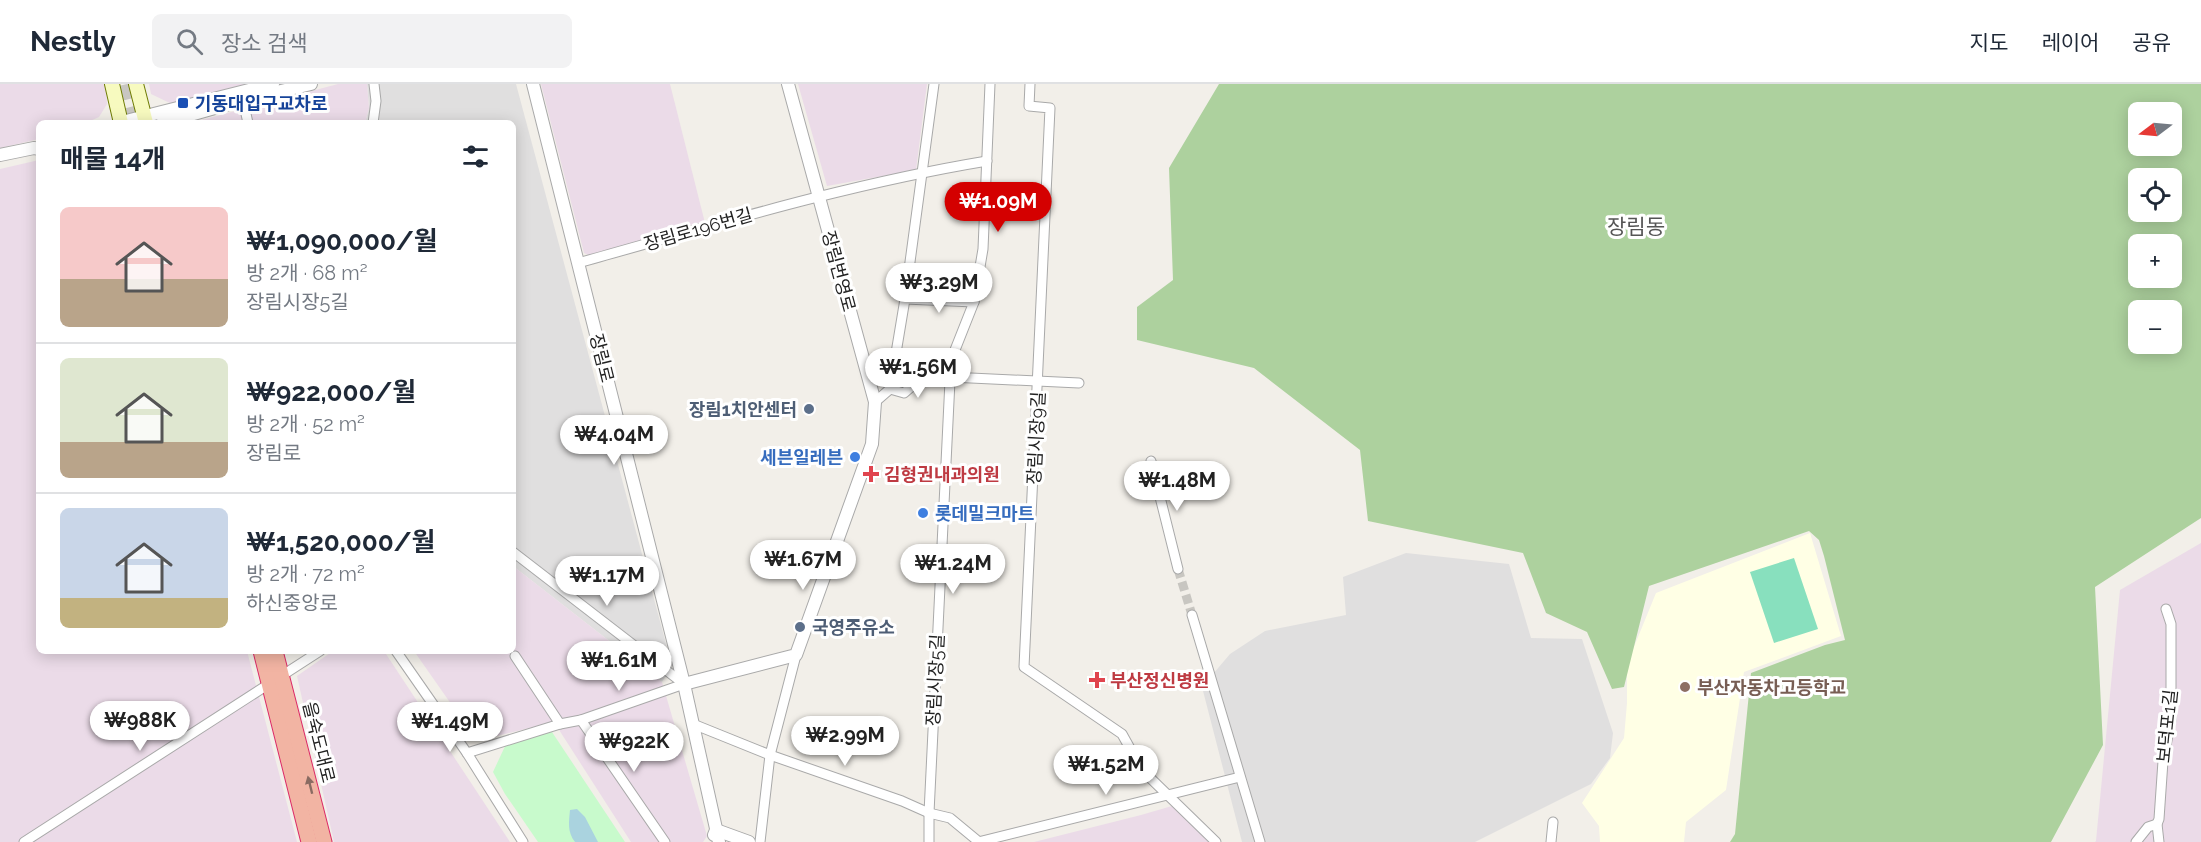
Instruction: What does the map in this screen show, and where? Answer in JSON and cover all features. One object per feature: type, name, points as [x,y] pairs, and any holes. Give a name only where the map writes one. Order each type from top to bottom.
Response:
[{"type":"highway","name":"을숙도대로","points":[[262,654],[276,681],[324,842]]},
{"type":"highway","name":"을숙도대로","points":[[275,654],[276,681],[309,842]]},
{"type":"main road","points":[[112,84],[119,120]]},
{"type":"main road","points":[[136,84],[145,120]]},
{"type":"street","points":[[171,120],[273,84]]},
{"type":"street","points":[[145,120],[242,96],[311,84]]},
{"type":"street","points":[[373,120],[376,101],[374,84]]},
{"type":"street","name":"장림로","points":[[533,84],[684,684],[717,836]]},
{"type":"street","name":"장림번영로","points":[[788,84],[875,402],[872,444],[796,655]]},
{"type":"street","points":[[875,402],[890,389],[905,299],[934,84]]},
{"type":"street","name":"장림시장5길","points":[[929,842],[951,360],[974,302],[984,249],[990,84]]},
{"type":"street","name":"장림시장9길","points":[[1030,84],[1029,106],[1050,108],[1024,668],[1122,734],[1142,770],[1166,795]]},
{"type":"street","points":[[242,96],[247,120]]},
{"type":"street","points":[[0,155],[36,147]]},
{"type":"street","name":"장림로196번길","points":[[578,263],[818,195],[923,171],[987,161]]},
{"type":"street","points":[[905,299],[974,302]]},
{"type":"street","points":[[890,389],[904,393],[927,373],[1079,383]]},
{"type":"street","points":[[1151,461],[1178,569]]},
{"type":"street","points":[[516,554],[684,684]]},
{"type":"street","name":"보덕포1길","points":[[2159,842],[2157,824],[2163,761],[2171,720],[2171,624],[2166,609]]},
{"type":"street","points":[[1192,615],[1260,842]]},
{"type":"street","points":[[24,842],[316,654]]},
{"type":"street","points":[[398,654],[467,753],[523,842]]},
{"type":"street","points":[[467,753],[560,724],[581,720],[684,684],[796,655],[770,756],[760,842]]},
{"type":"street","points":[[515,656],[560,724]]},
{"type":"street","points":[[581,720],[665,842]]},
{"type":"street","points":[[693,724],[770,756],[902,801],[929,813],[950,818],[978,842],[1001,840],[1240,777]]},
{"type":"street","points":[[1166,795],[1216,842]]},
{"type":"street","points":[[1551,842],[1553,822]]},
{"type":"street","points":[[2136,842],[2148,827],[2157,824]]},
{"type":"street","points":[[710,842],[717,836],[749,842]]},
{"type":"shaded area","points":[[0,84],[106,84],[107,104],[99,117],[92,120],[36,120],[36,140],[0,148]]},
{"type":"shaded area","points":[[149,84],[253,84],[174,105],[151,94]]},
{"type":"shaded area","points":[[338,84],[367,84],[369,108],[366,120],[201,120]]},
{"type":"shaded area","points":[[367,84],[516,84],[672,666],[662,682],[516,568],[516,120],[366,120],[369,108]]},
{"type":"shaded area","points":[[541,84],[670,84],[705,223],[588,255],[584,253]]},
{"type":"shaded area","points":[[798,84],[927,84],[916,170],[827,186]]},
{"type":"shaded area","points":[[36,161],[36,654],[248,654],[297,842],[0,842],[0,169]]},
{"type":"shaded area","name":"부산자동차고등학교","points":[[1810,533],[1841,636],[1744,672],[1726,790],[1686,822],[1684,842],[1600,842],[1599,826],[1582,803],[1624,738],[1627,664],[1656,593]]},
{"type":"shaded area","points":[[2201,543],[2201,842],[2095,842],[2120,590]]},
{"type":"shaded area","points":[[1406,553],[1509,564],[1531,638],[1582,639],[1613,733],[1610,758],[1591,784],[1475,842],[1242,842],[1202,687],[1230,654],[1265,631],[1346,615],[1343,577]]},
{"type":"shaded area","points":[[516,568],[662,682],[707,836],[703,842],[631,842],[554,722],[477,741],[416,654],[516,654]]},
{"type":"shaded area","points":[[329,654],[386,654],[510,842],[334,842],[297,676]]},
{"type":"shaded area","points":[[1172,806],[1212,842],[1034,842],[1141,815]]},
{"type":"green space","points":[[1219,84],[2201,84],[2201,518],[2095,587],[2103,745],[2051,842],[1730,842],[1735,834],[1751,673],[1825,645],[1845,640],[1819,540],[1809,531],[1649,586],[1624,687],[1612,689],[1587,632],[1546,613],[1523,553],[1368,521],[1360,450],[1254,368],[1137,340],[1137,307],[1173,280],[1169,168]]},
{"type":"green space","points":[[1794,558],[1818,629],[1774,643],[1750,572]]},
{"type":"green space","points":[[552,732],[625,842],[538,842],[505,794],[493,772],[507,742]]},
{"type":"water","points":[[577,809],[585,817],[598,842],[575,842],[572,838],[569,826],[570,810]]},
{"type":"tunnel","points":[[127,84],[136,120]]},
{"type":"tunnel","points":[[1178,569],[1192,615]]},
{"type":"place","name":"기동대입구교차로","points":[[183,103]]},
{"type":"place","name":"장림1치안센터","points":[[809,409]]},
{"type":"place","name":"세븐일레븐","points":[[855,457]]},
{"type":"place","name":"김형권내과의원","points":[[871,474]]},
{"type":"place","name":"롯데밀크마트","points":[[923,513]]},
{"type":"place","name":"국영주유소","points":[[800,627]]},
{"type":"place","name":"부산정신병원","points":[[1097,680]]},
{"type":"place","name":"부산자동차고등학교","points":[[1685,687]]},
{"type":"district","name":"장림동","points":[[1636,226]]}]
